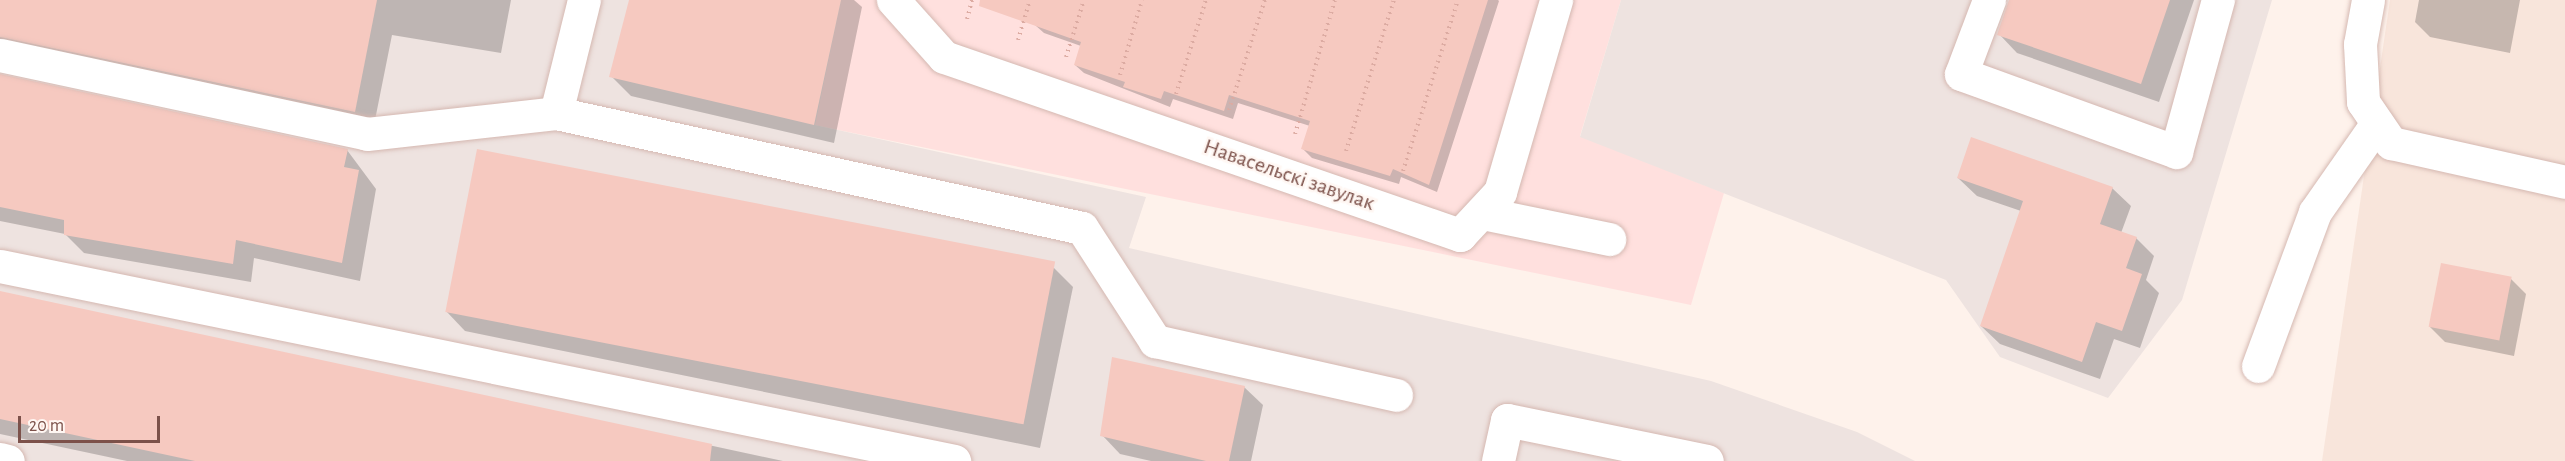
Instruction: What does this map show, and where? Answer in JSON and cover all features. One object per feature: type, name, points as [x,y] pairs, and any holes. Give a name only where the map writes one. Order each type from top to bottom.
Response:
[{"type":"street","points":[[556,113],[584,0]]},
{"type":"street","name":"Навасельскі завулак","points":[[893,0],[944,57],[1461,235],[1500,192],[1556,0]]},
{"type":"street","points":[[1989,0],[1961,74],[2175,152],[2218,0]]},
{"type":"street","points":[[2368,0],[2360,44],[2363,102],[2391,144],[2565,182]]},
{"type":"street","points":[[0,55],[367,134],[556,113],[1082,228],[1155,341],[1396,395]]},
{"type":"street","points":[[2258,366],[2315,212],[2377,123]]},
{"type":"street","points":[[1482,213],[1609,239]]},
{"type":"street","points":[[0,266],[954,461]]},
{"type":"street","points":[[1498,461],[1507,420],[1707,461]]},
{"type":"street","points":[[0,459],[8,461]]},
{"type":"path","points":[[1054,94],[1084,0]]},
{"type":"path","points":[[1109,113],[1142,0]]},
{"type":"path","points":[[1164,132],[1206,0]]},
{"type":"path","points":[[1216,151],[1266,0]]},
{"type":"path","points":[[1283,174],[1335,0]]},
{"type":"path","points":[[1333,191],[1394,0]]},
{"type":"path","points":[[1390,210],[1458,0]]},
{"type":"shaded area","points":[[0,0],[841,0],[815,125],[1146,197],[1129,248],[1711,381],[1857,432],[1915,461],[0,461]]},
{"type":"shaded area","points":[[841,0],[1621,0],[1580,136],[1724,193],[1691,305],[814,125]]},
{"type":"shaded area","points":[[1621,0],[2272,0],[2182,300],[2108,398],[2000,357],[1946,280],[1580,137]]},
{"type":"shaded area","points":[[2390,0],[2565,0],[2565,461],[2322,461]]},
{"type":"building","points":[[0,0],[377,0],[355,112],[0,37]]},
{"type":"building","points":[[629,0],[841,0],[814,125],[609,77]]},
{"type":"building","points":[[980,0],[1488,0],[1429,185],[1393,169],[1390,176],[1301,149],[1310,121],[1229,95],[1224,111],[1164,91],[1161,99],[1123,87],[1125,82],[1074,65],[1081,42],[979,6]]},
{"type":"building","points":[[2009,0],[2170,0],[2141,84],[1997,35]]},
{"type":"building","points":[[0,74],[348,149],[344,167],[359,170],[342,263],[236,240],[233,264],[64,235],[64,220],[0,207]]},
{"type":"building","points":[[1971,137],[2113,187],[2100,224],[2137,237],[2126,268],[2142,274],[2122,331],[2096,322],[2082,362],[1980,326],[2023,201],[1957,178]]},
{"type":"building","points":[[477,149],[1055,261],[1024,424],[445,312]]},
{"type":"building","points":[[2441,263],[2512,277],[2499,341],[2429,327]]},
{"type":"building","points":[[0,291],[712,444],[710,461],[195,461],[0,419]]},
{"type":"building","points":[[1112,357],[1245,386],[1229,461],[1206,461],[1100,436]]}]
